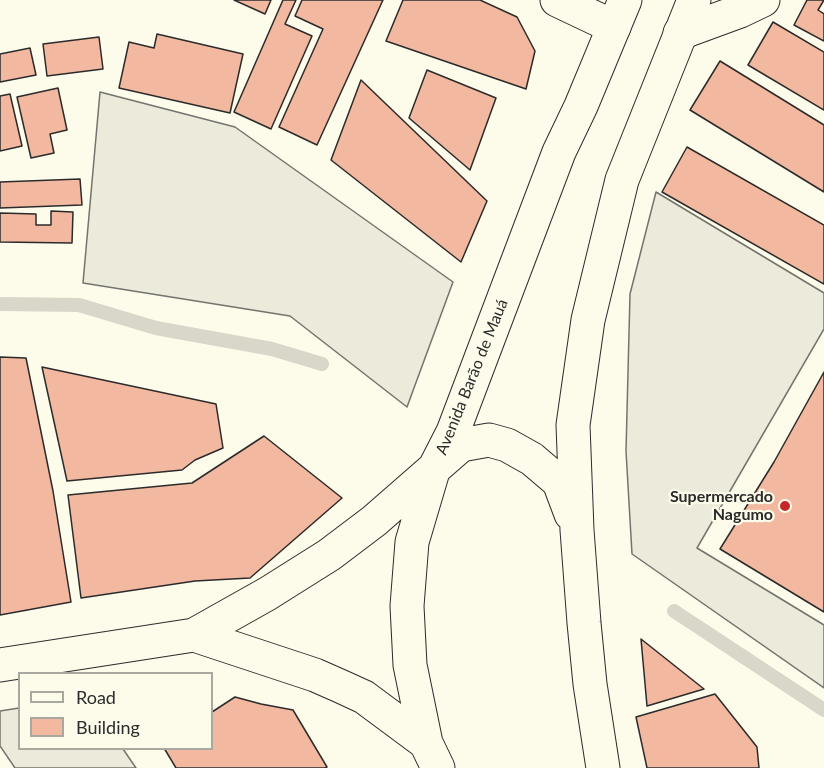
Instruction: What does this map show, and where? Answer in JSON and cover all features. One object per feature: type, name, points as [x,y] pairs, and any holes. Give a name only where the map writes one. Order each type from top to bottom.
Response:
[{"type":"main road","points":[[557,0],[620,13]]},
{"type":"main road","points":[[597,759],[577,530],[573,425],[588,320],[622,180],[694,0]]},
{"type":"main road","points":[[680,33],[763,0]]},
{"type":"main road","name":"Avenida Barão de Mauá","points":[[432,755],[410,665],[407,606],[412,542],[433,471],[453,432],[560,152],[620,13]]},
{"type":"main road","points":[[0,665],[194,635],[267,594],[329,555],[374,521],[461,445],[489,440],[507,445],[532,459],[559,482],[577,530]]},
{"type":"main road","points":[[194,635],[315,675],[364,698],[432,755]]},
{"type":"shaded area","points":[[100,92],[235,127],[453,282],[407,407],[290,316],[83,283]]},
{"type":"shaded area","points":[[656,192],[824,293],[824,329],[697,548],[824,625],[824,688],[632,554],[626,451],[630,294]]},
{"type":"shaded area","points":[[18,708],[18,750],[124,750],[136,768],[15,768],[0,746],[0,711]]},
{"type":"building","points":[[234,0],[271,0],[265,14]]},
{"type":"building","points":[[283,0],[296,0],[285,24],[312,36],[271,129],[234,112]]},
{"type":"building","points":[[302,0],[383,0],[317,145],[279,127],[323,29],[295,16]]},
{"type":"building","points":[[403,0],[480,0],[517,17],[535,51],[526,89],[386,41]]},
{"type":"building","points":[[807,0],[824,0],[818,10],[824,14],[824,41],[794,25]]},
{"type":"building","points":[[773,22],[824,52],[824,110],[748,65]]},
{"type":"building","points":[[157,34],[243,54],[230,113],[119,88],[129,42],[154,48]]},
{"type":"building","points":[[99,37],[103,69],[47,76],[43,44]]},
{"type":"building","points":[[30,48],[36,75],[0,82],[0,54]]},
{"type":"building","points":[[720,61],[824,125],[824,192],[690,110]]},
{"type":"building","points":[[427,70],[496,98],[470,170],[409,118]]},
{"type":"building","points":[[361,80],[487,201],[461,262],[331,160]]},
{"type":"building","points":[[58,88],[67,130],[50,134],[54,153],[31,158],[17,97]]},
{"type":"building","points":[[10,94],[22,146],[0,151],[0,96]]},
{"type":"building","points":[[687,147],[824,225],[824,284],[662,192]]},
{"type":"building","points":[[80,179],[82,205],[0,208],[0,182]]},
{"type":"building","points":[[51,211],[73,212],[72,243],[0,242],[0,213],[36,214],[36,225],[51,225]]},
{"type":"building","points":[[0,357],[26,358],[53,491],[71,602],[0,615]]},
{"type":"building","points":[[42,367],[216,404],[223,448],[195,460],[182,470],[67,481]]},
{"type":"building","name":"Supermercado Nagumo","points":[[824,372],[824,612],[720,549],[774,462]]},
{"type":"building","points":[[264,436],[342,498],[250,578],[195,581],[81,598],[68,495],[192,483]]},
{"type":"building","points":[[641,639],[704,689],[647,706]]},
{"type":"building","points":[[715,694],[757,747],[759,768],[647,768],[636,717]]},
{"type":"building","points":[[235,697],[293,710],[327,767],[176,768],[165,750],[213,750],[213,711]]},
{"type":"waterway","points":[[0,304],[79,305],[156,328],[272,349],[322,364]]},
{"type":"waterway","points":[[674,611],[824,710]]},
{"type":"place","name":"Supermercado Nagumo","points":[[785,506]]}]
